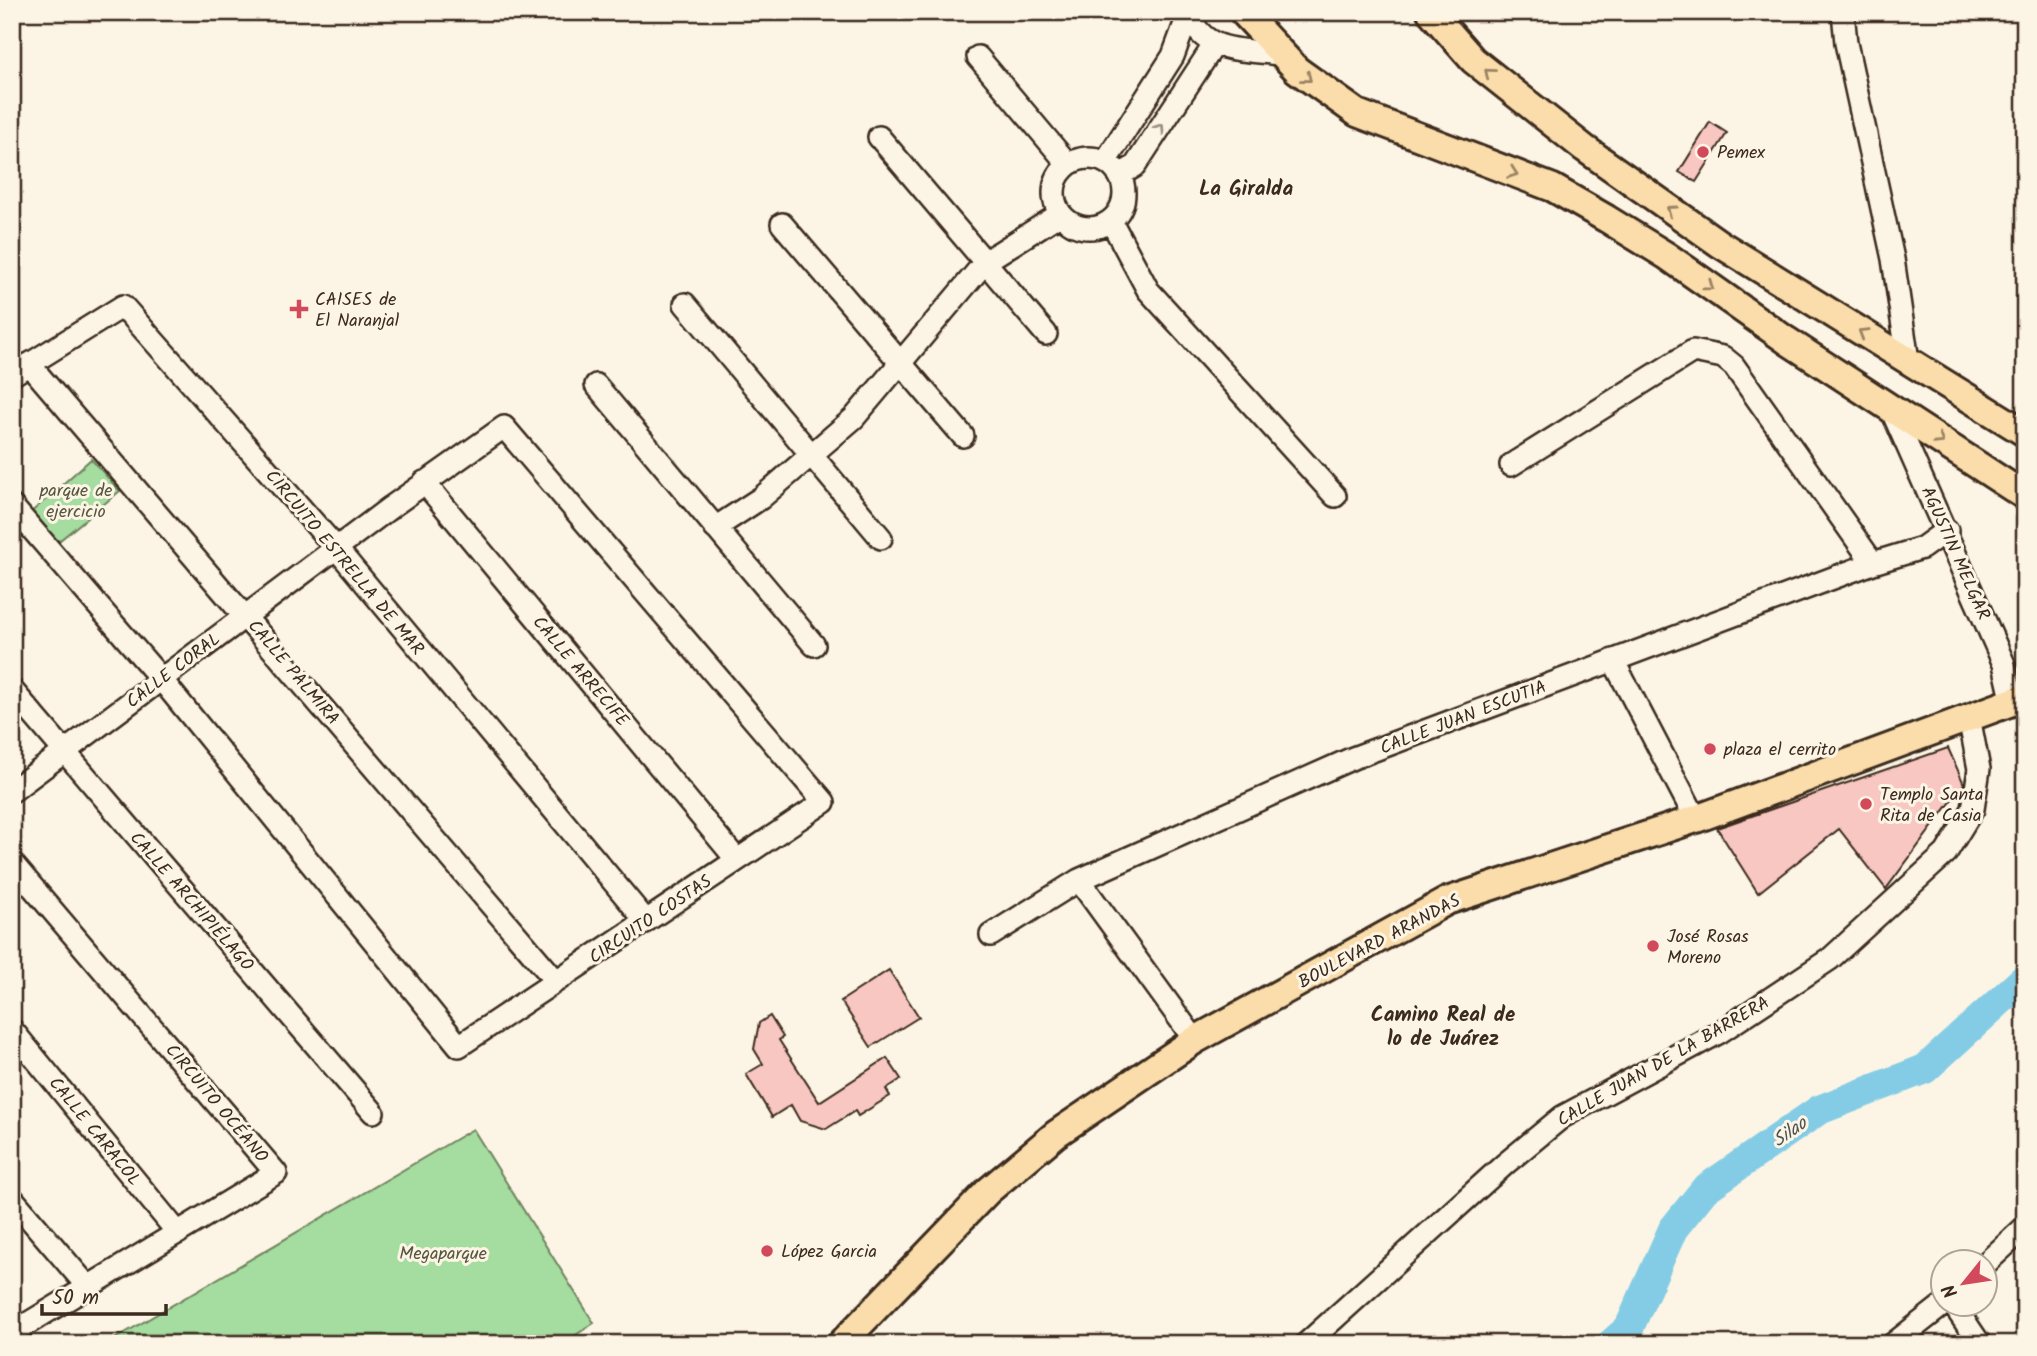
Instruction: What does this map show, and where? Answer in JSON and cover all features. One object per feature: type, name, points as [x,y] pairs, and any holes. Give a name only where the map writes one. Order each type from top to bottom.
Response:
[{"type":"main road","points":[[1242,12],[1279,54],[1323,90],[1357,113],[1553,188],[1667,256],[1786,341],[2025,496]]},
{"type":"main road","points":[[1431,12],[1474,60],[1584,148],[1720,244],[2025,433]]},
{"type":"main road","name":"BOULEVARD ARANDAS","points":[[841,1344],[988,1191],[1056,1133],[1195,1040],[1447,901],[1696,819],[1969,717],[2020,695]]},
{"type":"street","points":[[1843,12],[1846,43],[1893,260],[1908,361]]},
{"type":"street","points":[[1189,13],[1198,32],[1214,45],[1279,54]]},
{"type":"street","points":[[1112,169],[1173,56],[1189,13]]},
{"type":"street","points":[[1112,169],[1135,166],[1214,45]]},
{"type":"street","points":[[978,57],[1068,164]]},
{"type":"street","points":[[879,137],[1046,334]]},
{"type":"street","points":[[1080,158],[1094,158],[1112,169],[1124,191],[1121,208],[1111,221],[1095,228],[1079,226],[1060,214],[1054,190],[1058,175],[1068,164],[1080,158]]},
{"type":"street","points":[[715,528],[761,498],[854,418],[986,261],[1060,214]]},
{"type":"street","points":[[1111,221],[1148,290],[1335,496]]},
{"type":"street","points":[[782,224],[963,436]]},
{"type":"street","points":[[685,304],[881,538]]},
{"type":"street","name":"CIRCUITO ESTRELLA DE MAR","points":[[21,370],[123,306],[336,548],[646,921]]},
{"type":"street","points":[[1511,465],[1693,351],[1723,357],[1734,366],[1873,563]]},
{"type":"street","name":"CALLE PALMIRA","points":[[21,370],[246,615],[556,981]]},
{"type":"street","points":[[596,385],[814,645]]},
{"type":"street","name":"AGUSTIN MELGAR","points":[[1891,409],[2020,695]]},
{"type":"street","name":"CALLE CORAL","points":[[12,791],[424,482],[504,427]]},
{"type":"street","name":"CIRCUITO COSTAS","points":[[162,679],[459,1046],[824,802],[504,427]]},
{"type":"street","name":"CALLE ARRECIFE","points":[[424,482],[737,860]]},
{"type":"street","points":[[12,506],[162,679]]},
{"type":"street","name":"CALLE JUAN ESCUTIA","points":[[992,935],[1079,880],[1353,758],[1873,563],[1922,548],[1947,530]]},
{"type":"street","points":[[1613,660],[1696,819]]},
{"type":"street","name":"CALLE ARCHIPIÉLAGO","points":[[12,690],[373,1112]]},
{"type":"street","name":"CALLE JUAN DE LA BARRERA","points":[[1306,1344],[1505,1164],[1562,1117],[1720,1032],[1830,959],[1946,853],[1973,809],[1979,769],[1969,717]]},
{"type":"street","name":"CIRCUITO OCÉANO","points":[[12,863],[276,1174],[12,1333]]},
{"type":"street","points":[[1079,880],[1195,1040]]},
{"type":"street","name":"CALLE CARACOL","points":[[12,1030],[178,1233]]},
{"type":"street","points":[[12,1198],[88,1287]]},
{"type":"street","points":[[1998,1252],[2025,1227]]},
{"type":"street","points":[[1893,1344],[1928,1317]]},
{"type":"street","points":[[1962,1318],[1980,1344]]},
{"type":"green space","name":"parque de ejercicio","points":[[91,459],[120,491],[54,545],[28,515]]},
{"type":"green space","name":"Megaparque","points":[[473,1129],[594,1323],[562,1344],[106,1344]]},
{"type":"building","name":"Pemex","points":[[1710,122],[1727,133],[1696,182],[1679,172]]},
{"type":"building","name":"Templo Santa Rita de Casia","points":[[1948,748],[1964,784],[1886,889],[1839,829],[1758,893],[1717,828]]},
{"type":"building","points":[[889,970],[919,1017],[871,1047],[841,1001]]},
{"type":"building","points":[[770,1016],[783,1037],[779,1040],[819,1102],[887,1058],[901,1079],[886,1089],[890,1096],[858,1116],[855,1111],[826,1129],[800,1121],[791,1105],[772,1117],[746,1074],[763,1064],[754,1049],[759,1023]]},
{"type":"waterway","name":"Silao","points":[[1611,1344],[1629,1328],[1673,1229],[1705,1189],[1819,1110],[1925,1069],[2025,978]]},
{"type":"place","name":"Pemex","points":[[1703,152]]},
{"type":"place","name":"CAISES de El Naranjal","points":[[299,309]]},
{"type":"place","name":"plaza el cerrito","points":[[1710,749]]},
{"type":"place","name":"Templo Santa Rita de Casia","points":[[1866,804]]},
{"type":"place","name":"José Rosas Moreno","points":[[1653,946]]},
{"type":"place","name":"López Garcia","points":[[767,1251]]},
{"type":"district","name":"La Giralda","points":[[1246,188]]},
{"type":"district","name":"Camino Real de lo de Juárez","points":[[1443,1026]]}]
